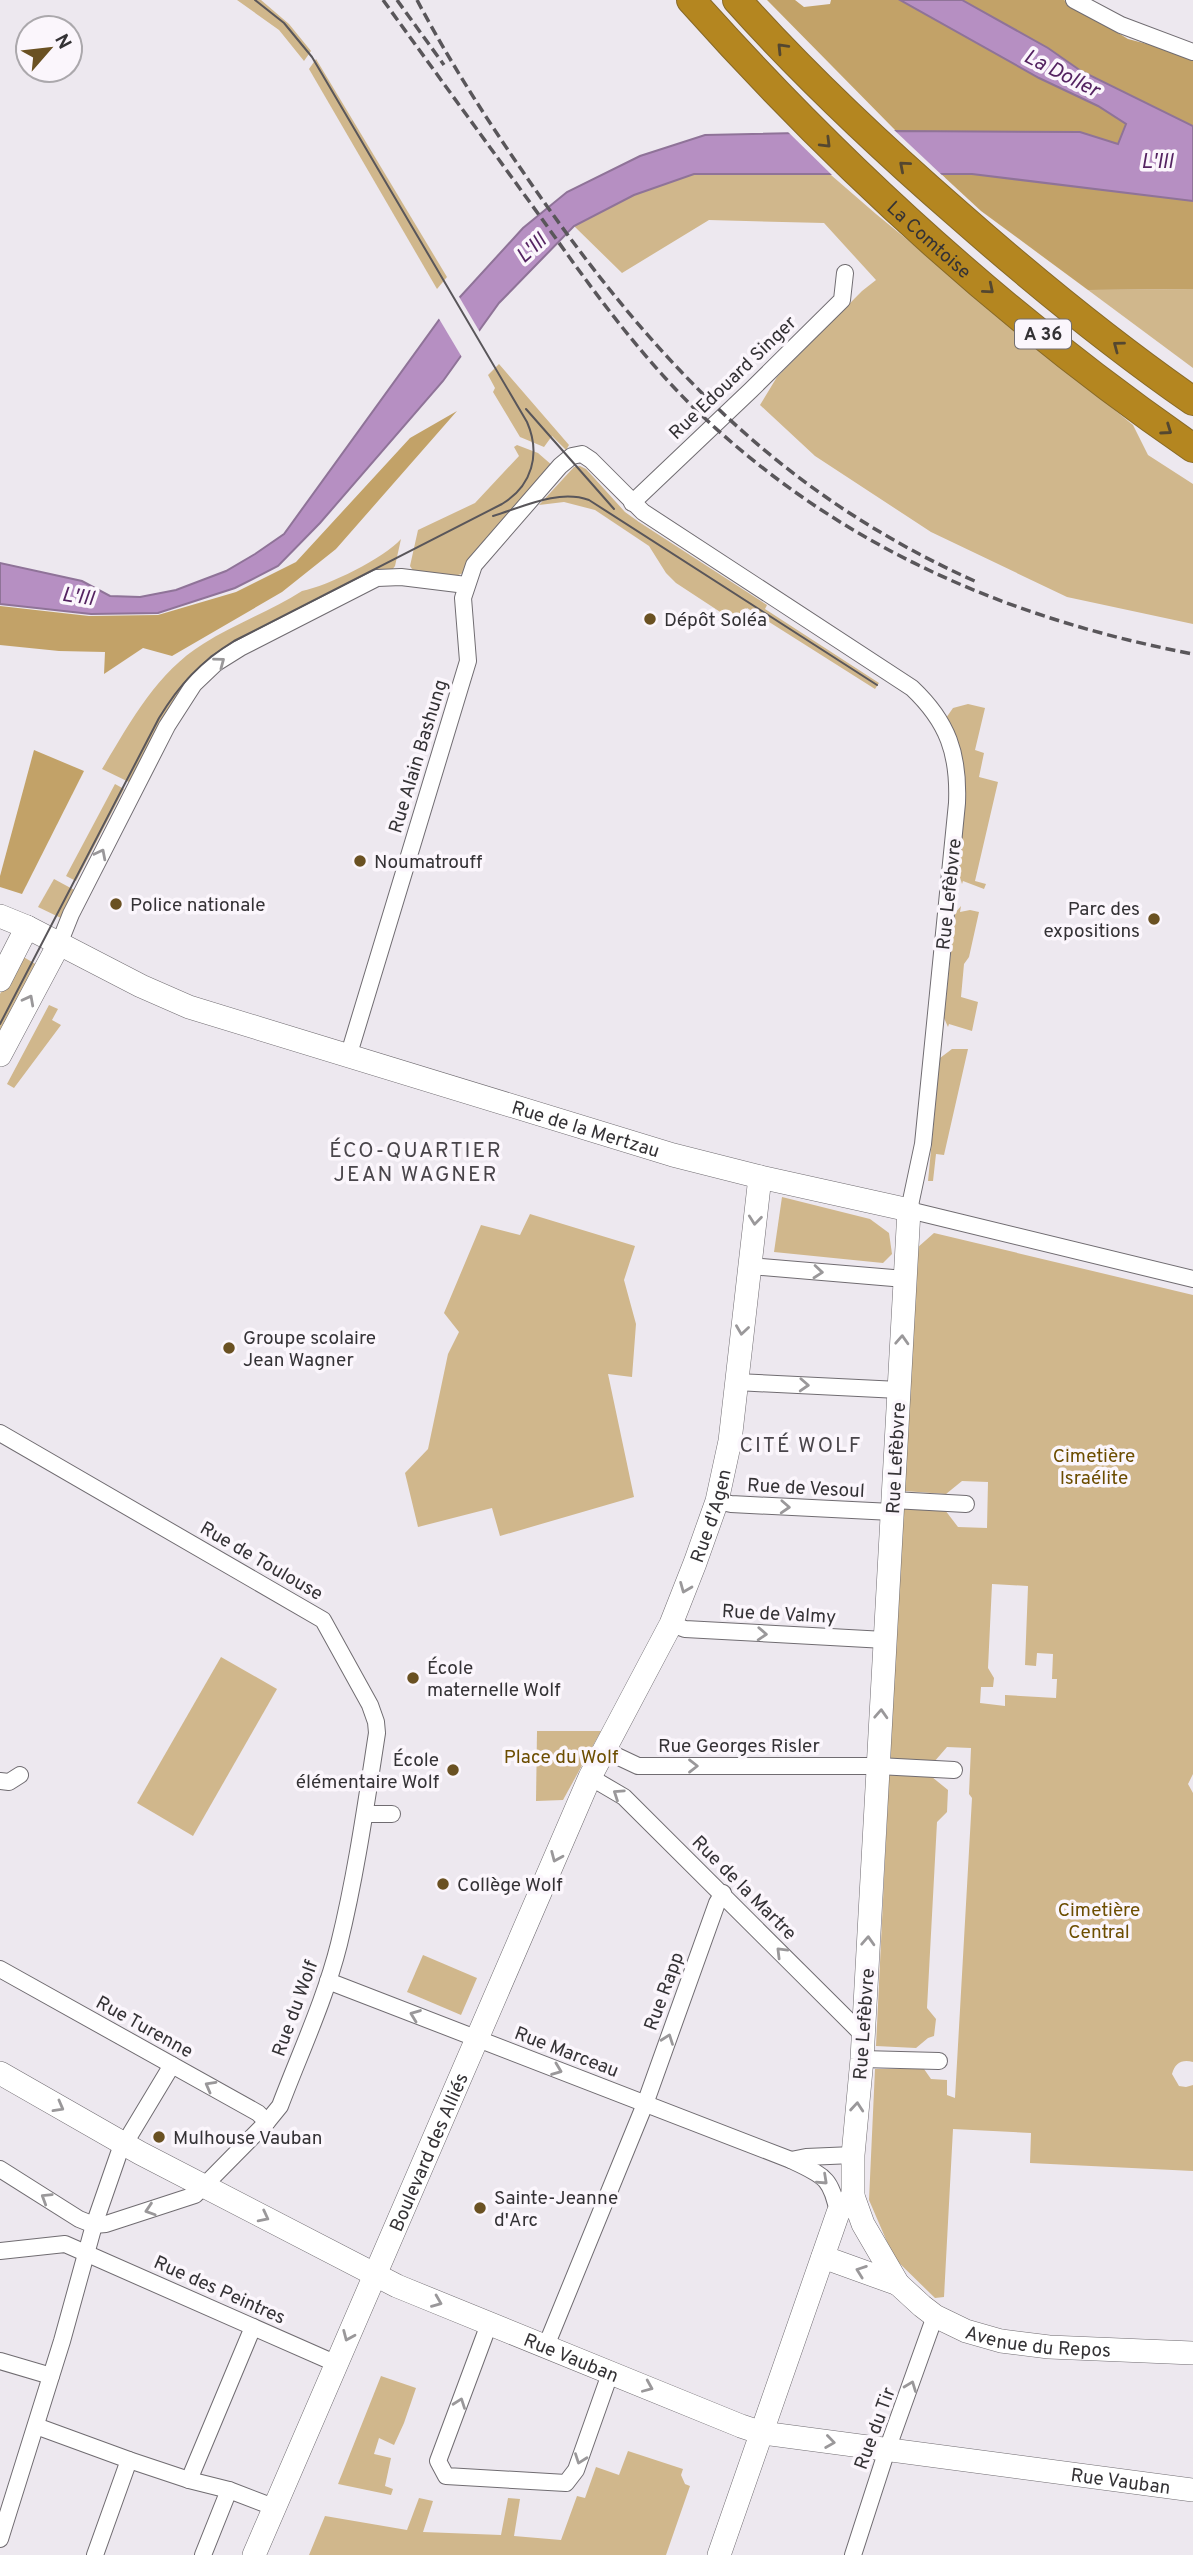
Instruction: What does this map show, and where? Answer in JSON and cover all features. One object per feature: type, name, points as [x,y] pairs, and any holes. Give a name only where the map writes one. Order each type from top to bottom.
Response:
[{"type":"highway","name":"La Comtoise","points":[[691,0],[778,95],[900,213],[1033,326],[1138,409],[1193,448]]},
{"type":"highway","name":"La Comtoise","points":[[737,0],[882,147],[1048,293],[1193,401]]},
{"type":"main road","name":"Rue de la Mertzau","points":[[0,916],[189,1007],[663,1152],[909,1210]]},
{"type":"main road","points":[[0,979],[27,927]]},
{"type":"main road","points":[[0,1055],[58,944]]},
{"type":"main road","name":"Rue d'Agen","points":[[604,1750],[671,1624],[717,1501],[730,1441],[760,1177]]},
{"type":"main road","name":"Rue Lefèbvre","points":[[719,2555],[823,2257],[845,2204],[853,2155],[862,2059],[909,1210]]},
{"type":"main road","name":"Boulevard des Alliés","points":[[254,2555],[604,1750]]},
{"type":"main road","name":"Rue Vauban","points":[[0,2073],[203,2186],[397,2286],[762,2433],[1193,2490]]},
{"type":"main road","name":"Avenue du Repos","points":[[845,2204],[863,2224],[898,2284],[935,2316],[966,2331],[1001,2341],[1049,2347],[1193,2353]]},
{"type":"main road","name":"Avenue du Repos","points":[[823,2257],[898,2284]]},
{"type":"street","points":[[1074,0],[1121,25],[1193,52]]},
{"type":"street","name":"Rue Edouard Singer","points":[[632,503],[842,300],[845,273]]},
{"type":"street","name":"Rue Lefèbvre","points":[[466,584],[480,557],[560,466],[572,456],[582,454],[632,503],[912,688],[934,710],[950,742],[957,770],[957,803],[923,1144],[909,1210]]},
{"type":"street","points":[[58,944],[167,726],[194,684],[216,663],[377,578],[401,577],[466,584]]},
{"type":"street","name":"Rue Alain Bashung","points":[[348,1057],[468,661],[463,611],[466,584]]},
{"type":"street","name":"Rue de la Mertzau","points":[[909,1210],[1193,1279]]},
{"type":"street","points":[[750,1266],[905,1279]]},
{"type":"street","points":[[736,1382],[899,1390]]},
{"type":"street","name":"Rue de Toulouse","points":[[0,1433],[323,1620],[370,1705],[376,1722],[377,1733],[366,1814]]},
{"type":"street","name":"Rue de Vesoul","points":[[717,1501],[731,1504],[893,1506],[966,1504]]},
{"type":"street","name":"Rue de Valmy","points":[[671,1624],[685,1629],[885,1640]]},
{"type":"street","name":"Rue Georges Risler","points":[[604,1750],[638,1766],[878,1766],[954,1770]]},
{"type":"street","points":[[0,1781],[9,1782],[20,1774]]},
{"type":"street","name":"Rue de la Martre","points":[[590,1777],[624,1797],[863,2035]]},
{"type":"street","points":[[366,1814],[392,1814]]},
{"type":"street","name":"Rue du Wolf","points":[[94,2225],[106,2224],[195,2195],[280,2106],[328,1981],[339,1944],[366,1814]]},
{"type":"street","name":"Rue Rapp","points":[[545,2346],[645,2104],[717,1903],[723,1893]]},
{"type":"street","name":"Rue Turenne","points":[[0,1969],[258,2113],[267,2122]]},
{"type":"street","name":"Rue Marceau","points":[[328,1981],[791,2160],[823,2176],[845,2204]]},
{"type":"street","points":[[862,2059],[939,2061]]},
{"type":"street","points":[[0,2539],[51,2376],[94,2225],[123,2143],[172,2065]]},
{"type":"street","name":"Rue Marceau","points":[[791,2160],[853,2155]]},
{"type":"street","points":[[0,2169],[79,2219],[94,2225]]},
{"type":"street","name":"Rue des Peintres","points":[[0,2251],[65,2244],[337,2364]]},
{"type":"street","name":"Rue du Tir","points":[[853,2555],[935,2316]]},
{"type":"street","points":[[489,2324],[438,2461],[446,2476],[566,2483],[576,2470],[611,2371]]},
{"type":"street","points":[[189,2480],[253,2327]]},
{"type":"street","points":[[0,2361],[51,2376]]},
{"type":"street","points":[[36,2426],[129,2460],[229,2490],[276,2508]]},
{"type":"street","points":[[95,2555],[129,2460]]},
{"type":"street","points":[[203,2555],[229,2490]]},
{"type":"green space","points":[[237,0],[261,0],[289,24],[311,51],[304,61],[279,30]]},
{"type":"green space","points":[[316,59],[447,277],[437,289],[309,69]]},
{"type":"green space","points":[[694,174],[831,175],[1133,425],[1148,455],[1193,484],[1193,624],[1067,597],[931,532],[815,456],[760,405],[777,377],[876,280],[824,223],[709,220],[622,273],[574,226],[634,195]]},
{"type":"green space","points":[[1193,289],[1193,368],[1088,290]]},
{"type":"green space","points":[[499,364],[569,445],[566,450],[552,436],[544,447],[520,437],[493,392],[495,388],[488,375]]},
{"type":"green space","points":[[517,445],[538,453],[553,466],[466,572],[453,577],[414,572],[410,566],[418,530],[475,503],[519,456],[514,447]]},
{"type":"green space","points":[[574,467],[586,469],[625,512],[767,605],[765,609],[879,683],[875,689],[747,608],[737,623],[676,583],[666,573],[649,546],[595,510],[564,502],[539,505]]},
{"type":"green space","points":[[401,539],[392,570],[220,655],[133,784],[102,769],[145,700],[171,669],[186,656],[215,637],[302,591],[355,570]]},
{"type":"green space","points":[[968,704],[985,708],[975,750],[984,753],[979,777],[998,782],[975,881],[986,884],[984,889],[963,881],[962,884],[959,874],[961,828],[946,718],[953,708]]},
{"type":"green space","points":[[115,784],[124,789],[76,881],[66,876]]},
{"type":"green space","points":[[54,879],[78,892],[63,919],[38,907]]},
{"type":"green space","points":[[961,906],[960,912],[979,912],[969,957],[964,964],[961,997],[978,1002],[972,1031],[949,1024],[948,1027],[944,1018],[955,913]]},
{"type":"green space","points":[[20,955],[39,966],[0,1041],[0,994]]},
{"type":"green space","points":[[49,1005],[58,1009],[52,1020],[61,1025],[14,1088],[7,1084]]},
{"type":"green space","points":[[952,1049],[968,1049],[944,1155],[936,1154],[933,1181],[928,1181],[940,1058]]},
{"type":"green space","points":[[782,1197],[870,1219],[889,1233],[892,1254],[883,1263],[774,1252]]},
{"type":"green space","points":[[530,1214],[635,1246],[624,1280],[636,1324],[632,1377],[608,1374],[634,1497],[500,1536],[492,1508],[418,1527],[405,1473],[428,1449],[448,1354],[459,1332],[444,1313],[481,1225],[520,1235]]},
{"type":"green space","points":[[934,1233],[1193,1295],[1193,1774],[1188,1784],[1193,1793],[1193,2062],[1179,2063],[1172,2074],[1179,2086],[1193,2085],[1193,2171],[1030,2163],[1031,2133],[953,2129],[944,2297],[935,2298],[894,2258],[869,2200],[875,2069],[924,2069],[931,2079],[947,2080],[947,2095],[955,2098],[972,1798],[969,1794],[971,1748],[947,1747],[934,1762],[890,1759],[903,1508],[945,1510],[958,1527],[987,1528],[988,1482],[962,1481],[946,1494],[904,1491],[917,1248]],"holes":[[[992,1584],[1028,1586],[1025,1665],[1036,1666],[1037,1653],[1053,1654],[1052,1679],[1057,1679],[1056,1698],[1005,1695],[1005,1706],[980,1703],[981,1687],[993,1687],[994,1678],[988,1668]]]},
{"type":"green space","points":[[221,1657],[277,1689],[193,1836],[137,1803]]},
{"type":"green space","name":"Place du Wolf","points":[[537,1731],[601,1731],[563,1800],[536,1801]]},
{"type":"green space","points":[[889,1775],[932,1777],[948,1790],[947,1812],[937,1822],[927,2008],[936,2019],[934,2036],[916,2048],[876,2046]]},
{"type":"green space","points":[[423,1955],[477,1978],[461,2015],[407,1992]]},
{"type":"green space","points":[[381,2376],[416,2388],[394,2445],[379,2438],[374,2454],[391,2458],[385,2486],[393,2489],[391,2495],[338,2484]]},
{"type":"green space","points":[[628,2451],[683,2469],[681,2475],[685,2484],[690,2486],[666,2555],[309,2555],[325,2516],[407,2530],[419,2498],[433,2501],[423,2532],[501,2535],[508,2498],[520,2499],[514,2536],[561,2540],[577,2496],[585,2498],[596,2467],[619,2475]]},
{"type":"shaded area","points":[[767,0],[795,0],[804,7],[830,4],[831,0],[900,0],[1039,78],[1098,106],[1126,124],[1118,144],[1080,132],[896,131]]},
{"type":"shaded area","points":[[962,0],[1064,0],[1128,39],[1193,56],[1193,126],[1081,71],[1048,48]]},
{"type":"shaded area","points":[[941,174],[972,174],[1193,201],[1193,289],[1088,290],[981,211]]},
{"type":"shaded area","points":[[457,411],[336,549],[282,592],[172,656],[143,648],[104,674],[105,652],[0,645],[0,606],[89,616],[158,615],[236,592],[296,562],[410,438]]},
{"type":"shaded area","points":[[34,750],[84,771],[22,894],[0,887],[0,876]]},
{"type":"water","name":"L'Ill","points":[[900,0],[962,0],[1048,48],[1081,71],[1193,126],[1193,201],[972,174],[694,174],[634,195],[574,226],[499,303],[443,381],[320,523],[278,566],[235,588],[158,613],[91,614],[0,604],[0,563],[82,581],[110,596],[140,597],[176,590],[226,571],[284,534],[439,320],[523,228],[567,192],[640,156],[705,135],[896,131],[1080,132],[1118,144],[1126,124],[1098,106],[1039,78]]},
{"type":"pier","points":[[892,128],[945,178],[835,178],[786,130]]},
{"type":"pier","points":[[458,295],[481,334],[463,359],[438,317]]},
{"type":"tram line","points":[[0,1024],[159,718],[192,675],[234,641],[502,504],[521,488],[531,468],[533,446],[527,422],[312,57],[284,23],[255,0]]},
{"type":"tram line","points":[[526,409],[614,509]]},
{"type":"tram line","points":[[493,516],[553,498],[577,497],[589,500],[877,685]]},
{"type":"railway","points":[[383,0],[614,317],[653,365],[695,409],[749,457],[805,499],[864,536],[926,569],[1055,620],[1123,639],[1193,654]]},
{"type":"railway","points":[[397,0],[444,65]]},
{"type":"railway","points":[[417,0],[477,103],[544,202],[635,320],[683,374],[734,424],[788,469],[847,511],[910,549],[979,583]]},
{"type":"place","name":"Dépôt Soléa","points":[[650,619]]},
{"type":"place","name":"Noumatrouff","points":[[360,861]]},
{"type":"place","name":"Police nationale","points":[[116,904]]},
{"type":"place","name":"Parc des expositions","points":[[1154,919]]},
{"type":"place","name":"Groupe scolaire Jean Wagner","points":[[229,1348]]},
{"type":"place","name":"École maternelle Wolf","points":[[413,1678]]},
{"type":"place","name":"École élémentaire Wolf","points":[[453,1770]]},
{"type":"place","name":"Collège Wolf","points":[[443,1884]]},
{"type":"place","name":"Mulhouse Vauban","points":[[159,2137]]},
{"type":"place","name":"Sainte-Jeanne d'Arc","points":[[480,2208]]},
{"type":"district","name":"ÉCO-QUARTIER JEAN WAGNER","points":[[416,1162]]},
{"type":"district","name":"CITÉ WOLF","points":[[801,1445]]},
{"type":"water label","name":"La Doller","points":[[1062,73]]},
{"type":"park label","name":"Cimetière Israélite","points":[[1094,1466]]},
{"type":"park label","name":"Cimetière Central","points":[[1099,1920]]}]
